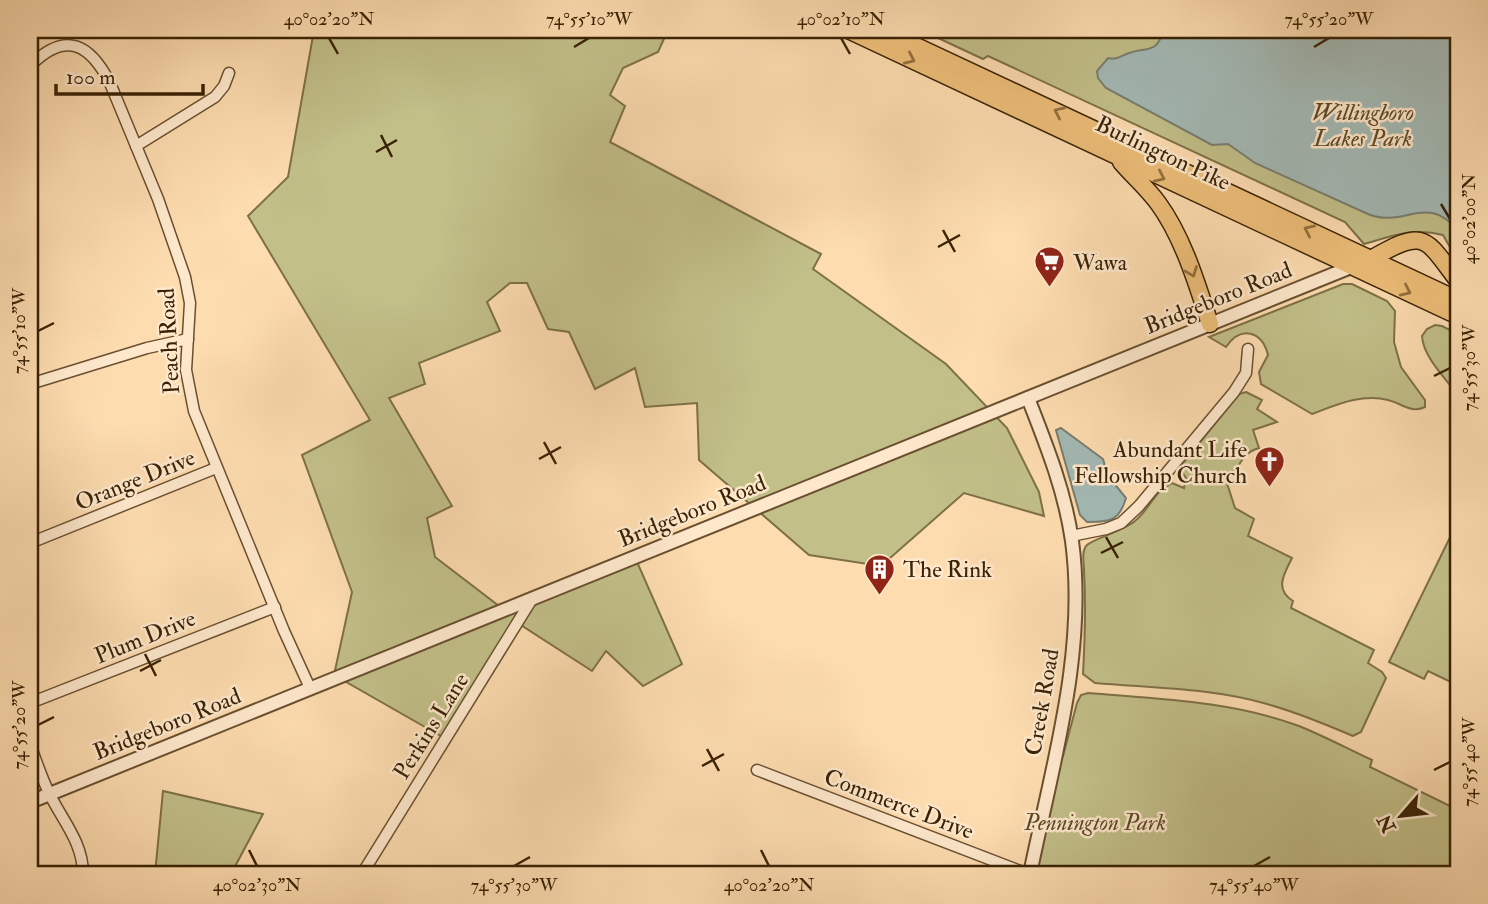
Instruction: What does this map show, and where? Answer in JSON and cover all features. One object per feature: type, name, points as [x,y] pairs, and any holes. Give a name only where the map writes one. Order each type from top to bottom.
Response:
[{"type":"highway","name":"Burlington Pike","points":[[848,30],[1458,316]]},
{"type":"highway","name":"Burlington Pike","points":[[883,30],[1458,300]]},
{"type":"highway","points":[[1114,156],[1150,191],[1161,206],[1184,252],[1210,324]]},
{"type":"highway","points":[[1371,259],[1397,244],[1420,241],[1438,251],[1458,281]]},
{"type":"street","name":"Peach Road","points":[[32,64],[48,50],[64,44],[90,55],[110,83],[173,238],[185,277],[190,303],[187,370],[194,411],[310,688]]},
{"type":"street","points":[[136,146],[215,97],[225,86],[229,73]]},
{"type":"street","name":"Bridgeboro Road","points":[[30,802],[1371,259]]},
{"type":"street","points":[[30,384],[137,351],[187,340]]},
{"type":"street","points":[[1071,536],[1121,523],[1139,506],[1234,392],[1246,373],[1248,349]]},
{"type":"street","name":"Creek Road","points":[[1028,398],[1054,465],[1071,536],[1076,586],[1074,647],[1069,685],[1029,874]]},
{"type":"street","name":"Orange Drive","points":[[30,543],[216,468]]},
{"type":"street","name":"Perkins Lane","points":[[362,874],[532,598]]},
{"type":"street","name":"Plum Drive","points":[[30,703],[275,607]]},
{"type":"street","points":[[30,744],[50,794],[82,855],[83,874]]},
{"type":"street","name":"Commerce Drive","points":[[757,770],[1029,874]]},
{"type":"green space","points":[[314,30],[668,30],[658,52],[623,68],[610,95],[625,106],[610,142],[821,254],[813,269],[946,364],[1007,428],[1039,492],[1044,516],[964,493],[881,566],[809,555],[699,460],[697,403],[645,407],[635,368],[595,389],[569,332],[548,329],[527,283],[510,283],[487,302],[500,331],[419,363],[425,384],[389,398],[452,506],[427,518],[435,557],[503,609],[634,555],[682,664],[643,686],[606,651],[592,671],[516,622],[446,739],[334,675],[352,592],[302,455],[370,420],[248,216],[288,177]]},
{"type":"green space","name":"Willingboro Lakes Park","points":[[921,30],[1458,30],[1458,261],[1443,235],[1432,233],[1403,233],[1364,244],[1345,222],[988,56],[983,59]]},
{"type":"green space","points":[[1343,284],[1352,284],[1387,301],[1395,311],[1394,342],[1401,367],[1425,400],[1425,407],[1411,409],[1388,400],[1369,398],[1349,401],[1312,414],[1261,384],[1259,372],[1268,355],[1256,336],[1238,336],[1226,347],[1209,337]]},
{"type":"green space","points":[[1435,325],[1458,334],[1458,395],[1436,367],[1423,344],[1422,336],[1427,329]]},
{"type":"green space","points":[[1246,392],[1262,400],[1257,409],[1277,422],[1253,430],[1259,448],[1245,456],[1236,470],[1224,474],[1235,508],[1254,519],[1248,536],[1292,558],[1282,581],[1284,591],[1293,601],[1291,608],[1374,650],[1368,663],[1386,678],[1361,732],[1353,736],[1289,711],[1246,699],[1182,689],[1095,683],[1083,674],[1085,548],[1135,521],[1166,486],[1172,483],[1184,488],[1186,478],[1179,468],[1239,394]]},
{"type":"green space","points":[[1458,521],[1458,683],[1453,683],[1428,671],[1424,679],[1389,662]]},
{"type":"green space","name":"Pennington Park","points":[[1088,693],[1195,702],[1274,718],[1299,726],[1372,760],[1370,767],[1454,808],[1458,802],[1458,874],[1030,874],[1055,753],[1063,756],[1077,703],[1081,695]]},
{"type":"green space","points":[[163,791],[263,814],[231,874],[155,874]]},
{"type":"water","name":"Willingboro Lakes Park","points":[[1163,30],[1458,30],[1458,231],[1447,220],[1426,212],[1393,218],[1368,214],[1255,163],[1228,144],[1212,145],[1106,88],[1098,78],[1097,71],[1108,58],[1117,58],[1155,46]]},
{"type":"water","points":[[1061,428],[1103,459],[1108,476],[1126,498],[1120,512],[1112,519],[1087,522],[1080,515],[1056,430]]},
{"type":"place","name":"Wawa","points":[[1050,289]]},
{"type":"place","name":"Abundant Life Fellowship Church","points":[[1270,489]]},
{"type":"place","name":"The Rink","points":[[880,596]]}]
